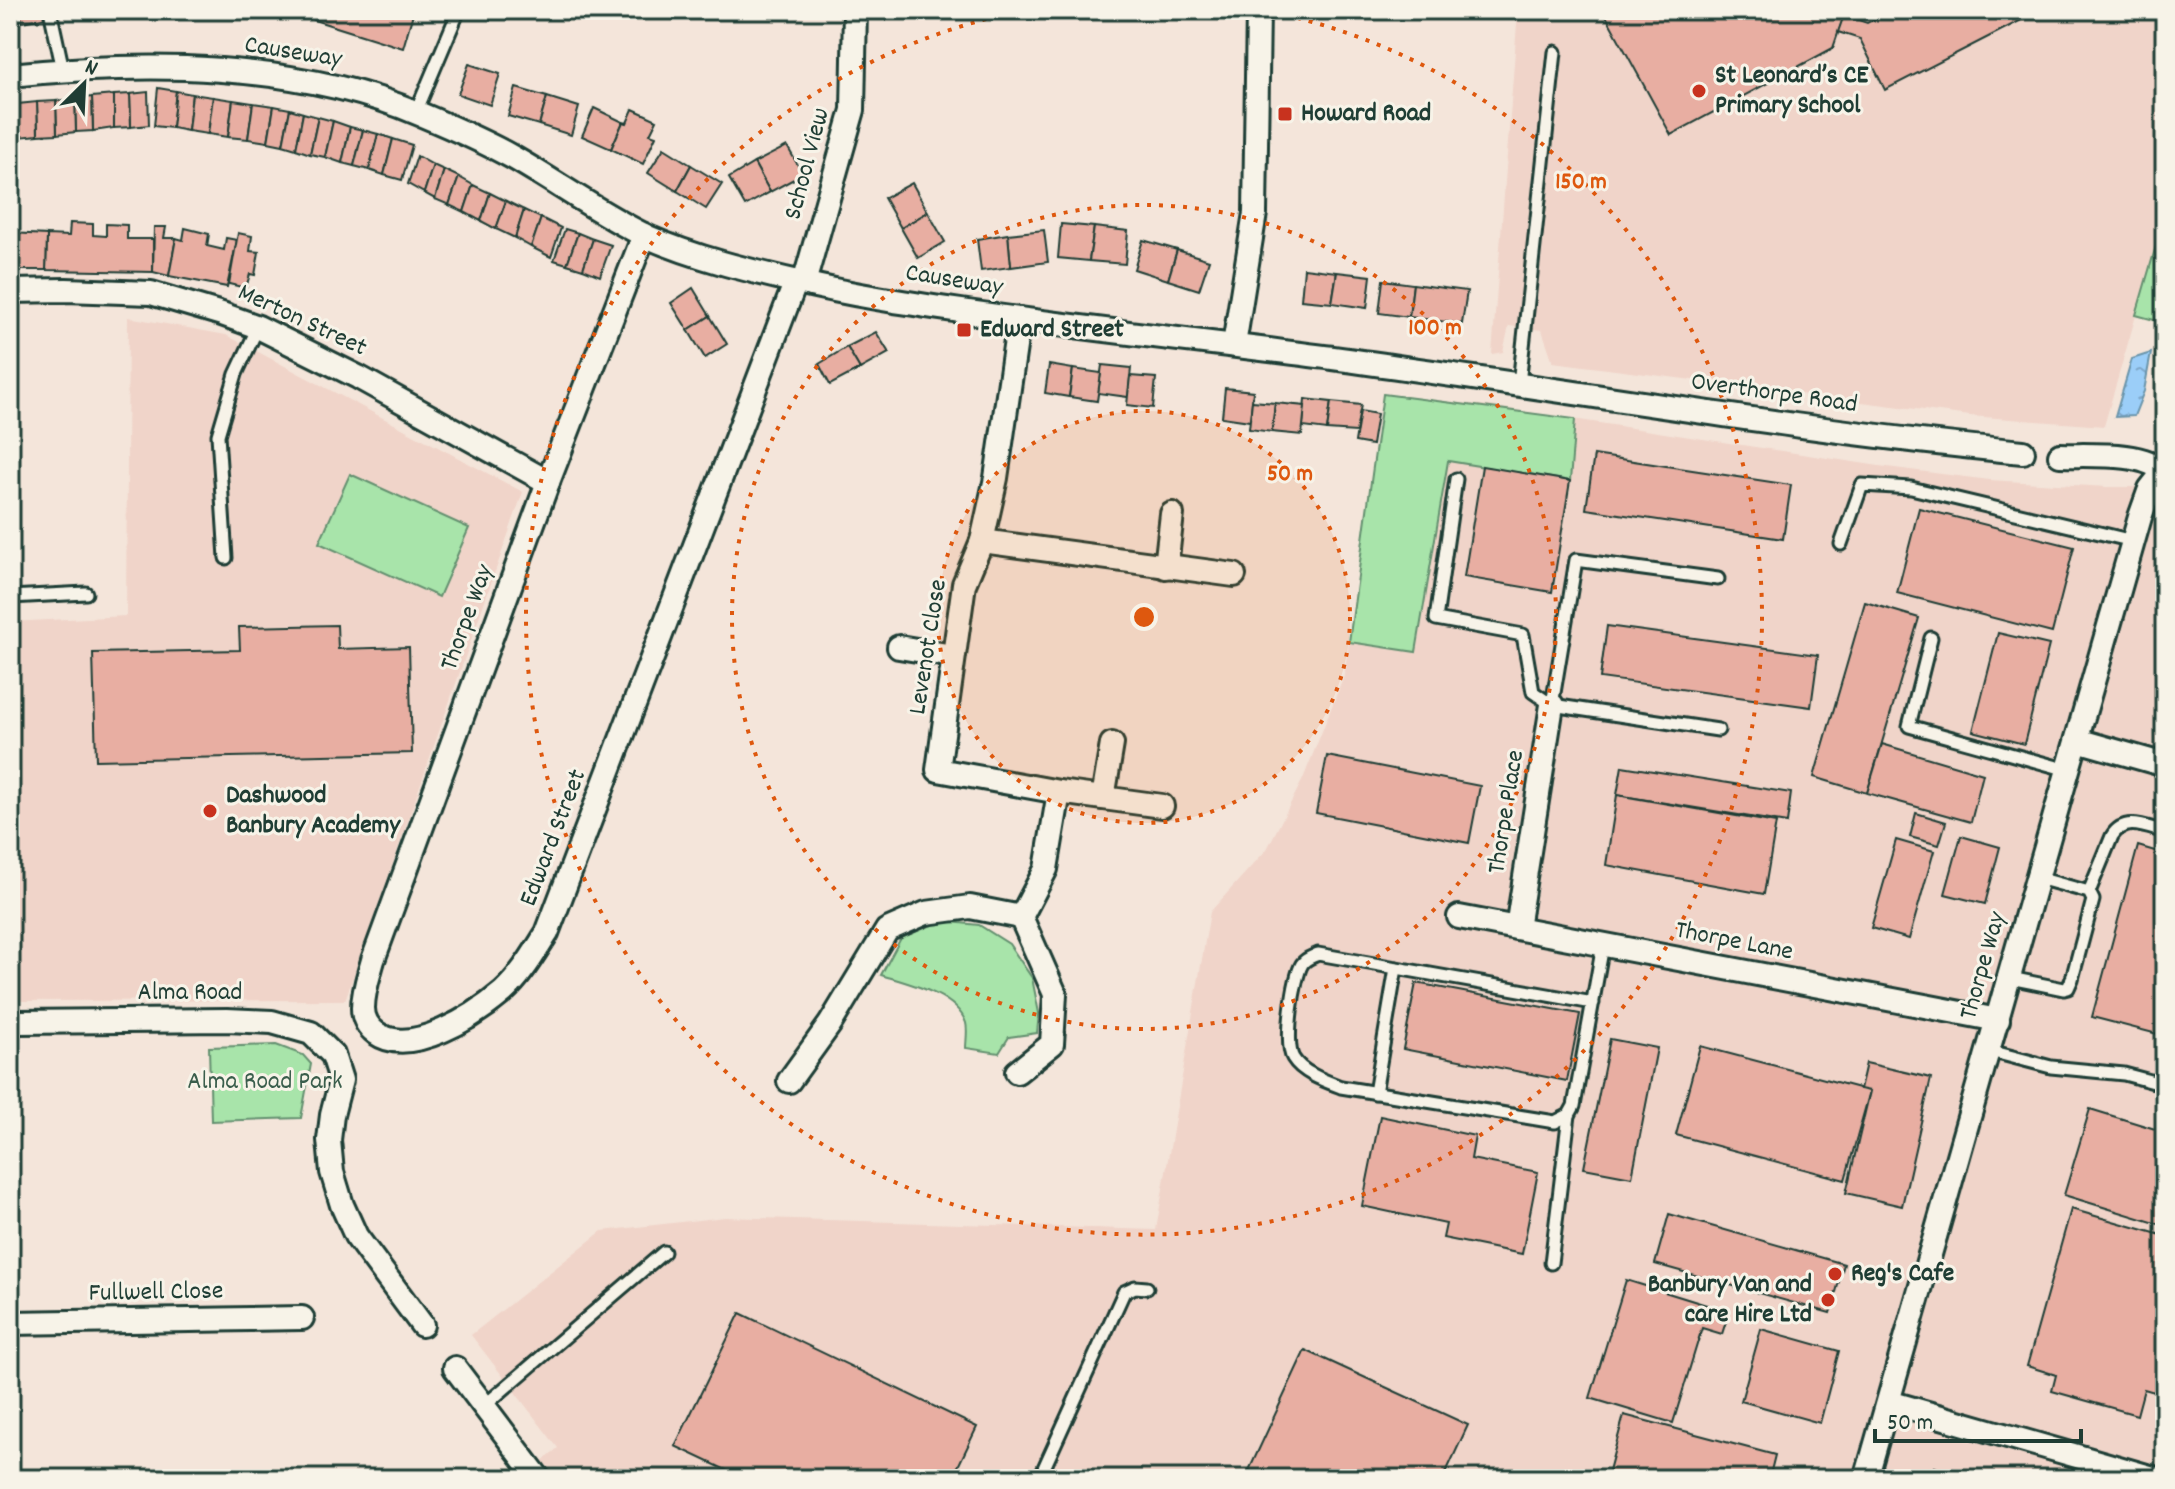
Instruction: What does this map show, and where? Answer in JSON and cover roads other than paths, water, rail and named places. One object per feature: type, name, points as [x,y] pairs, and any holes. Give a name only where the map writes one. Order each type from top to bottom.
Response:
[{"type":"street","name":"School View","points":[[800,282],[853,110],[855,10]]},
{"type":"street","points":[[1234,345],[1255,213],[1258,10]]},
{"type":"street","name":"Causeway","points":[[10,75],[63,70],[173,68],[281,75],[347,89],[416,112],[510,155],[644,235],[689,253],[800,282],[876,298],[1019,319],[1519,384]]},
{"type":"street","name":"Thorpe Way","points":[[367,1025],[362,1010],[373,960],[548,482],[644,235]]},
{"type":"street","name":"Edward Street","points":[[367,1025],[391,1040],[406,1041],[454,1025],[506,990],[547,933],[800,282]]},
{"type":"street","name":"Merton Street","points":[[10,291],[151,293],[222,314],[258,327],[358,377],[548,482]]},
{"type":"street","name":"Levenot Close","points":[[1019,319],[996,478],[982,541],[964,584],[938,770],[1059,792],[1162,806]]},
{"type":"street","name":"Overthorpe Road","points":[[1519,384],[1848,433],[2023,452]]},
{"type":"street","points":[[2060,455],[2129,458],[2150,462],[2164,470]]},
{"type":"street","name":"Thorpe Way","points":[[1866,1479],[2133,541],[2150,489],[2164,470]]},
{"type":"street","points":[[1166,567],[1172,514]]},
{"type":"street","points":[[982,541],[1234,575]]},
{"type":"street","points":[[899,647],[953,656]]},
{"type":"street","name":"Thorpe Place","points":[[1517,928],[1552,705]]},
{"type":"street","points":[[2077,740],[2165,765]]},
{"type":"street","points":[[1103,798],[1112,744]]},
{"type":"street","points":[[1021,917],[1046,869],[1059,792]]},
{"type":"street","points":[[789,1081],[830,1024],[887,930],[926,913],[970,907],[1021,917]]},
{"type":"street","points":[[1017,1072],[1052,1044],[1055,994],[1021,917]]},
{"type":"street","name":"Thorpe Lane","points":[[1459,917],[1998,1020]]},
{"type":"street","name":"Alma Road","points":[[10,1025],[32,1021],[227,1020],[272,1022],[311,1033],[333,1055],[341,1080],[329,1140],[332,1172],[342,1205],[356,1236],[422,1325]]},
{"type":"street","name":"Fullwell Close","points":[[10,1323],[302,1318]]},
{"type":"street","points":[[455,1368],[539,1479]]},
{"type":"street","points":[[1889,1402],[2157,1479]]},
{"type":"lane","points":[[50,10],[63,70]]},
{"type":"lane","points":[[416,112],[459,10]]},
{"type":"lane","points":[[1519,384],[1555,52]]},
{"type":"lane","points":[[226,558],[218,435],[236,374],[258,327]]},
{"type":"lane","points":[[1456,479],[1436,619],[1523,635],[1533,692],[1552,705],[1718,730]]},
{"type":"lane","points":[[1841,544],[1862,485],[1911,488],[2133,541]]},
{"type":"lane","name":"Thorpe Place","points":[[1552,705],[1576,560],[1718,579]]},
{"type":"lane","points":[[10,597],[86,593]]},
{"type":"lane","points":[[1931,638],[1909,726],[2068,770]]},
{"type":"lane","points":[[2089,892],[2117,828],[2133,824],[2165,832]]},
{"type":"lane","points":[[2010,978],[2068,988],[2093,900],[2089,892],[2038,878]]},
{"type":"lane","points":[[1551,1263],[1569,1115],[1574,1106],[1603,945]]},
{"type":"lane","points":[[1569,1115],[1555,1122],[1341,1087],[1323,1080],[1293,1058],[1288,1044],[1301,966],[1307,958],[1318,954],[1593,1003]]},
{"type":"lane","points":[[1375,1093],[1396,968]]},
{"type":"lane","points":[[1990,1051],[2051,1067],[2124,1074],[2165,1085]]},
{"type":"lane","points":[[484,1406],[664,1252]]},
{"type":"lane","points":[[1039,1479],[1124,1292],[1135,1287],[1147,1288]]},
{"type":"water","points":[[2151,353],[2144,391],[2134,416],[2115,417],[2132,359]]},
{"type":"place","name":"St Leonard’s CE Primary School","points":[[1699,91]]},
{"type":"place","name":"Howard Road","points":[[1285,114]]},
{"type":"place","name":"Edward Street","points":[[964,330]]},
{"type":"place","name":"Dashwood Banbury Academy","points":[[210,811]]},
{"type":"place","name":"Reg's Cafe","points":[[1835,1274]]},
{"type":"place","name":"Banbury Van and care Hire Ltd","points":[[1828,1300]]},
{"type":"park label","name":"Alma Road Park","points":[[265,1082]]}]
